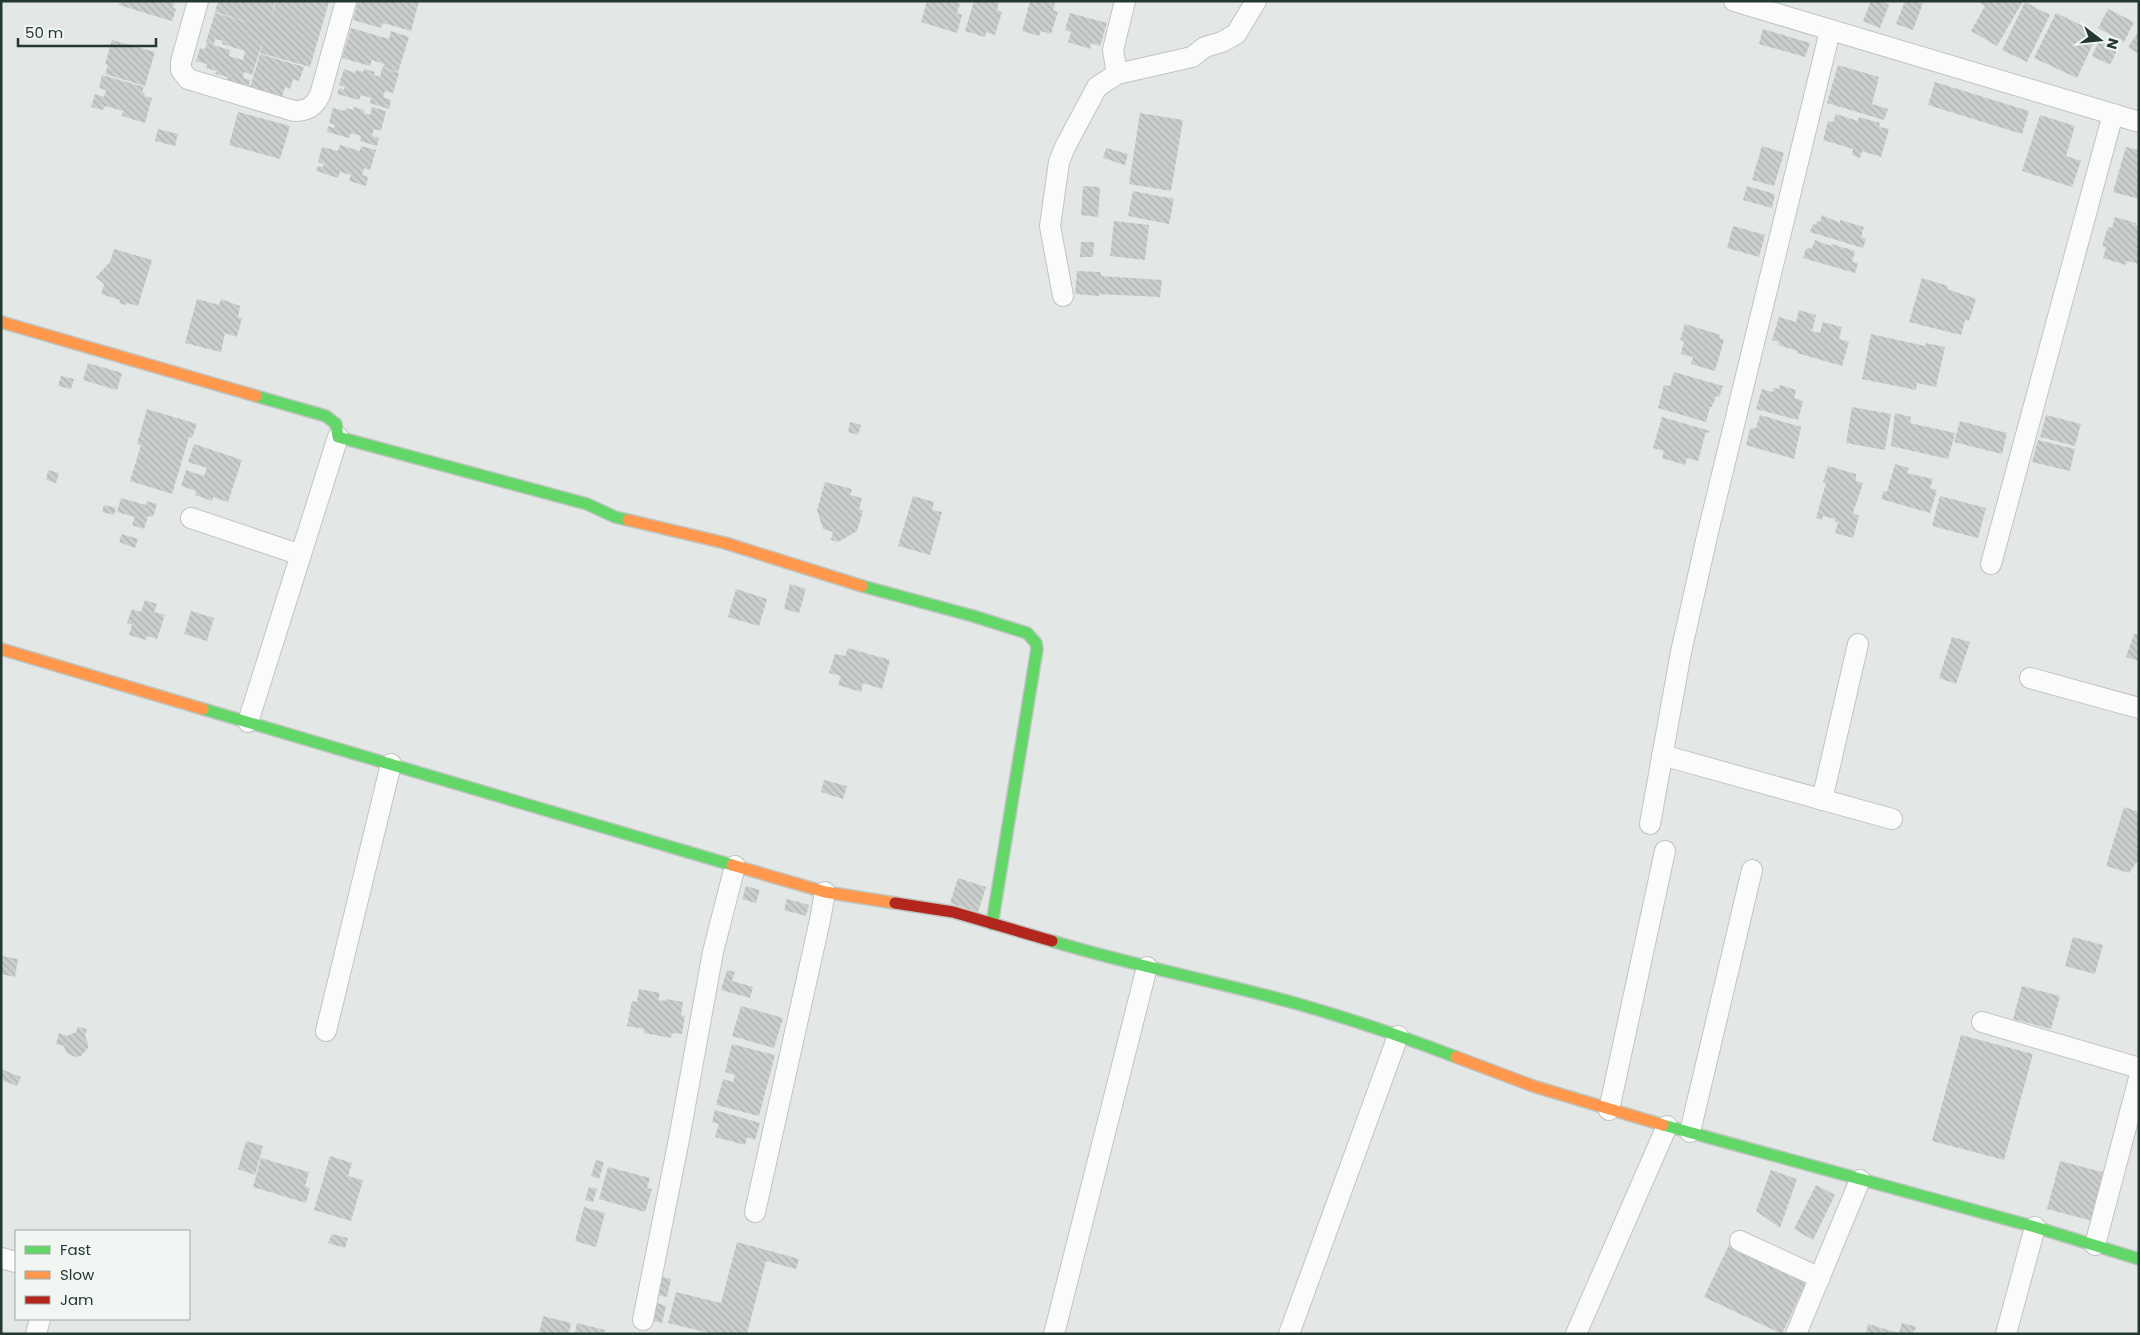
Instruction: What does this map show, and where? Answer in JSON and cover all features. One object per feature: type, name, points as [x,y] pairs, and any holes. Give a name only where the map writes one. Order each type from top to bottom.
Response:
[{"type":"street","points":[[198,1],[181,62],[181,70],[188,79],[302,111],[311,107],[320,95],[346,1]]},
{"type":"street","points":[[1117,74],[1113,50],[1125,1]]},
{"type":"street","points":[[1063,296],[1050,226],[1059,162],[1097,87],[1117,74],[1192,57],[1204,47],[1222,42],[1236,34],[1256,1]]},
{"type":"street","points":[[1734,1],[2139,122]]},
{"type":"street","points":[[1650,824],[1681,652],[1708,532],[1830,30]]},
{"type":"street","points":[[1991,564],[2113,114]]},
{"type":"street","points":[[1,322],[326,416],[336,424],[339,430],[338,437],[248,722]]},
{"type":"street","points":[[338,437],[587,504],[616,517],[725,543],[838,580],[973,616],[1027,633],[1036,643],[1037,649],[992,924]]},
{"type":"street","points":[[190,518],[301,555]]},
{"type":"street","points":[[1822,800],[1858,644]]},
{"type":"street","points":[[1,649],[825,892],[953,912],[1148,967],[1298,1004],[1398,1036],[1533,1086],[1609,1110],[2036,1227],[2139,1259]]},
{"type":"street","points":[[2030,678],[2139,708]]},
{"type":"street","points":[[1662,755],[1892,819]]},
{"type":"street","points":[[326,1031],[391,764]]},
{"type":"street","points":[[1609,1110],[1665,851]]},
{"type":"street","points":[[643,1320],[679,1139],[713,952],[735,866]]},
{"type":"street","points":[[1690,1132],[1752,870]]},
{"type":"street","points":[[755,1212],[825,892]]},
{"type":"street","points":[[1054,1334],[1148,967]]},
{"type":"street","points":[[1982,1022],[2139,1068]]},
{"type":"street","points":[[1289,1334],[1398,1036]]},
{"type":"street","points":[[2095,1245],[2139,1078]]},
{"type":"street","points":[[1576,1334],[1667,1126]]},
{"type":"street","points":[[1796,1334],[1860,1180]]},
{"type":"street","points":[[2006,1334],[2036,1227]]},
{"type":"street","points":[[1740,1241],[1820,1278]]},
{"type":"street","points":[[1,1258],[15,1262]]},
{"type":"street","points":[[36,1334],[40,1320]]},
{"type":"building","points":[[120,1],[175,1],[173,8],[176,9],[172,21],[119,5]]},
{"type":"building","points":[[218,1],[275,1],[271,19],[276,1],[329,2],[310,67],[260,53],[264,37],[252,75],[244,72],[243,78],[250,80],[248,89],[226,82],[228,77],[215,74],[217,71],[206,68],[207,64],[196,61],[200,48],[205,49],[207,43],[230,50],[229,56],[243,60],[245,51],[222,44],[223,41],[215,39],[214,45],[206,42],[215,13],[268,28],[215,12]]},
{"type":"building","points":[[358,1],[419,1],[411,31],[383,23],[381,28],[353,20]]},
{"type":"building","points":[[927,1],[951,1],[960,4],[957,13],[962,15],[957,33],[921,22]]},
{"type":"building","points":[[974,1],[999,2],[997,10],[1002,12],[995,35],[986,32],[985,37],[965,31]]},
{"type":"building","points":[[1030,1],[1055,3],[1053,10],[1058,12],[1051,34],[1041,31],[1039,36],[1022,31]]},
{"type":"building","points":[[1871,1],[1880,1],[1889,5],[1880,28],[1863,21]]},
{"type":"building","points":[[1905,1],[1923,3],[1913,30],[1896,24]]},
{"type":"building","points":[[1978,1],[2023,1],[1997,46],[1971,31],[1985,6]]},
{"type":"building","points":[[2025,2],[2050,15],[2027,62],[2002,50]]},
{"type":"building","points":[[2108,9],[2134,22],[2124,42],[2098,28]]},
{"type":"building","points":[[1070,13],[1107,23],[1100,46],[1091,43],[1090,49],[1068,42],[1071,32],[1065,30]]},
{"type":"building","points":[[2056,13],[2098,33],[2077,78],[2034,58]]},
{"type":"building","points":[[351,28],[389,39],[391,31],[409,37],[398,72],[383,68],[384,64],[372,60],[370,66],[342,58]]},
{"type":"building","points":[[1763,29],[1810,43],[1805,57],[1759,44]]},
{"type":"building","points":[[2139,31],[2139,54],[2128,47]]},
{"type":"building","points":[[2101,37],[2119,46],[2110,65],[2092,56]]},
{"type":"building","points":[[112,40],[155,52],[145,86],[105,74],[108,65],[105,64]]},
{"type":"building","points":[[260,54],[304,67],[299,81],[293,79],[290,89],[285,87],[282,97],[250,87]]},
{"type":"building","points":[[1838,65],[1879,77],[1872,104],[1888,109],[1884,120],[1827,103]]},
{"type":"building","points":[[382,68],[399,73],[393,93],[385,91],[383,97],[391,100],[389,109],[370,103],[371,98],[361,95],[359,100],[337,94],[339,88],[344,90],[345,87],[339,85],[344,69],[355,73],[356,70],[363,72],[364,69],[375,72],[374,75],[380,77]]},
{"type":"building","points":[[102,75],[144,87],[142,92],[145,93],[144,96],[152,98],[145,123],[122,116],[123,111],[105,106],[103,110],[91,107],[95,94],[104,97],[106,90],[99,88]]},
{"type":"building","points":[[1935,82],[2029,111],[2022,134],[1928,105]]},
{"type":"building","points":[[354,107],[364,110],[364,113],[370,115],[372,107],[386,111],[381,131],[374,129],[372,136],[379,138],[377,146],[360,141],[361,136],[351,133],[349,138],[327,132],[328,126],[334,128],[335,125],[329,123],[333,108],[345,111],[346,108],[353,110]]},
{"type":"building","points":[[238,112],[290,126],[280,159],[229,145]]},
{"type":"building","points":[[1140,113],[1183,120],[1171,191],[1129,184]]},
{"type":"building","points":[[1836,114],[1858,121],[1859,117],[1880,123],[1879,127],[1889,129],[1881,157],[1862,151],[1860,158],[1852,155],[1853,149],[1823,140],[1828,121],[1833,122]]},
{"type":"building","points":[[2040,115],[2075,126],[2066,156],[2081,161],[2072,187],[2022,171]]},
{"type":"building","points":[[158,129],[178,134],[175,146],[155,141]]},
{"type":"building","points":[[340,145],[360,151],[361,146],[376,150],[370,170],[364,168],[362,175],[368,177],[366,186],[349,181],[351,175],[340,172],[338,178],[316,171],[318,166],[323,167],[324,164],[318,162],[322,147],[338,151]]},
{"type":"building","points":[[1762,146],[1784,153],[1774,186],[1752,180]]},
{"type":"building","points":[[2126,147],[2139,150],[2139,199],[2113,192]]},
{"type":"building","points":[[1106,148],[1128,154],[1125,165],[1103,158]]},
{"type":"building","points":[[1083,186],[1100,187],[1098,217],[1081,215]]},
{"type":"building","points":[[1747,186],[1775,194],[1772,208],[1743,200]]},
{"type":"building","points":[[1133,191],[1174,199],[1169,224],[1128,216]]},
{"type":"building","points":[[1822,215],[1840,223],[1840,220],[1864,227],[1861,237],[1866,239],[1863,248],[1810,232],[1813,224],[1816,225],[1817,221],[1820,222]]},
{"type":"building","points":[[2115,217],[2136,223],[2135,225],[2139,226],[2138,264],[2127,261],[2126,265],[2103,258],[2106,247],[2102,246],[2108,227],[2112,228]]},
{"type":"building","points":[[1114,221],[1149,225],[1145,260],[1110,256]]},
{"type":"building","points":[[1733,226],[1765,235],[1759,257],[1727,248]]},
{"type":"building","points":[[1815,240],[1831,246],[1832,244],[1855,251],[1852,262],[1858,263],[1855,273],[1803,258],[1806,249],[1812,248]]},
{"type":"building","points":[[1081,242],[1094,242],[1093,257],[1080,257]]},
{"type":"building","points":[[114,249],[152,260],[138,306],[119,303],[120,300],[101,294],[104,284],[96,277],[110,262]]},
{"type":"building","points":[[1077,271],[1101,272],[1101,276],[1162,280],[1160,297],[1075,294]]},
{"type":"building","points":[[1922,278],[1948,286],[1947,289],[1976,299],[1969,321],[1965,320],[1961,335],[1909,322]]},
{"type":"building","points":[[197,299],[219,305],[221,299],[240,306],[238,317],[242,318],[237,337],[225,333],[221,352],[185,343]]},
{"type":"building","points":[[1799,310],[1816,315],[1812,331],[1820,333],[1823,322],[1842,327],[1839,339],[1849,342],[1842,366],[1797,353],[1798,351],[1778,345],[1779,342],[1772,340],[1779,317],[1796,322]]},
{"type":"building","points":[[1685,324],[1721,335],[1719,338],[1724,340],[1715,371],[1691,364],[1693,357],[1681,354],[1684,341],[1680,340]]},
{"type":"building","points":[[1871,334],[1925,346],[1926,343],[1945,347],[1936,387],[1917,383],[1916,390],[1862,379]]},
{"type":"building","points":[[88,363],[122,373],[117,390],[83,380]]},
{"type":"building","points":[[1674,372],[1723,386],[1719,397],[1716,396],[1712,407],[1710,407],[1706,422],[1658,408],[1664,385],[1670,386]]},
{"type":"building","points":[[61,376],[74,379],[71,389],[58,386]]},
{"type":"building","points":[[1780,385],[1796,390],[1794,398],[1803,401],[1798,420],[1756,409],[1762,389],[1772,392],[1774,388],[1779,389]]},
{"type":"building","points":[[1852,407],[1891,414],[1885,450],[1846,443]]},
{"type":"building","points":[[147,409],[197,424],[192,438],[189,437],[172,494],[130,481],[141,445],[137,444]]},
{"type":"building","points":[[1895,413],[1911,417],[1910,423],[1955,433],[1948,459],[1891,446]]},
{"type":"building","points":[[1760,415],[1801,427],[1794,459],[1746,445],[1750,429],[1756,428]]},
{"type":"building","points":[[2046,415],[2081,424],[2075,446],[2040,437]]},
{"type":"building","points":[[1662,417],[1710,431],[1709,433],[1706,432],[1698,461],[1687,458],[1685,465],[1662,458],[1664,451],[1653,448]]},
{"type":"building","points":[[1960,421],[2007,433],[2002,454],[1954,442]]},
{"type":"building","points":[[850,422],[861,425],[858,435],[848,432]]},
{"type":"building","points":[[2038,440],[2075,449],[2070,471],[2032,462]]},
{"type":"building","points":[[194,444],[242,460],[228,502],[213,497],[212,501],[195,495],[196,491],[181,486],[186,470],[204,476],[207,468],[188,462]]},
{"type":"building","points":[[1895,464],[1909,468],[1907,473],[1933,479],[1930,488],[1937,490],[1930,513],[1881,499],[1884,491],[1887,492]]},
{"type":"building","points":[[1828,466],[1856,474],[1856,481],[1863,483],[1853,513],[1859,516],[1853,538],[1835,533],[1838,522],[1835,522],[1835,519],[1823,516],[1822,520],[1816,518],[1826,483],[1823,482]]},
{"type":"building","points":[[48,470],[59,473],[56,483],[46,480]]},
{"type":"building","points":[[825,482],[852,489],[850,495],[862,498],[859,509],[863,511],[857,531],[838,542],[831,540],[833,532],[823,529],[817,510]]},
{"type":"building","points":[[913,496],[934,502],[932,510],[942,512],[930,555],[898,546]]},
{"type":"building","points":[[1940,496],[1986,508],[1978,538],[1932,526]]},
{"type":"building","points":[[121,498],[146,505],[147,501],[157,504],[153,517],[148,516],[144,529],[132,525],[135,517],[117,512]]},
{"type":"building","points":[[104,505],[116,508],[114,515],[102,512]]},
{"type":"building","points":[[122,534],[138,539],[135,548],[119,542]]},
{"type":"building","points":[[790,584],[806,589],[799,613],[784,609]]},
{"type":"building","points":[[736,589],[767,599],[759,626],[728,617]]},
{"type":"building","points":[[145,600],[157,604],[154,612],[165,615],[157,639],[147,636],[146,640],[129,635],[132,624],[127,623],[132,609],[141,612]]},
{"type":"building","points":[[191,611],[214,618],[207,641],[184,634]]},
{"type":"building","points":[[2134,634],[2139,635],[2139,661],[2126,657]]},
{"type":"building","points":[[1952,637],[1970,642],[1956,684],[1939,678]]},
{"type":"building","points":[[848,648],[890,660],[882,689],[863,683],[861,692],[838,685],[841,676],[829,673],[835,654],[845,656]]},
{"type":"building","points":[[824,780],[847,786],[843,799],[821,792]]},
{"type":"building","points":[[2124,807],[2139,812],[2139,859],[2129,873],[2106,866]]},
{"type":"building","points":[[958,878],[986,887],[978,912],[950,903]]},
{"type":"building","points":[[746,886],[760,890],[756,903],[742,899]]},
{"type":"building","points":[[787,899],[809,905],[806,916],[784,910]]},
{"type":"building","points":[[2073,937],[2103,945],[2095,974],[2065,966]]},
{"type":"building","points":[[1,956],[18,959],[15,977],[1,974]]},
{"type":"building","points":[[727,970],[735,972],[732,981],[753,987],[750,998],[721,990]]},
{"type":"building","points":[[2022,986],[2060,996],[2051,1029],[2013,1019]]},
{"type":"building","points":[[639,989],[660,993],[658,1000],[666,1001],[666,999],[683,1002],[681,1015],[685,1016],[682,1034],[672,1033],[671,1038],[644,1033],[644,1029],[627,1026],[632,1001],[637,1002]]},
{"type":"building","points":[[741,1006],[783,1018],[774,1048],[732,1036]]},
{"type":"building","points":[[78,1027],[87,1029],[85,1036],[88,1048],[81,1056],[75,1057],[66,1052],[64,1046],[56,1044],[59,1033],[67,1036],[76,1032]]},
{"type":"building","points":[[1961,1035],[2033,1054],[2004,1160],[1932,1141]]},
{"type":"building","points":[[732,1044],[775,1055],[759,1116],[716,1105],[723,1079],[733,1082],[735,1075],[725,1072]]},
{"type":"building","points":[[1,1069],[21,1077],[17,1086],[1,1080]]},
{"type":"building","points":[[715,1110],[760,1123],[755,1140],[747,1137],[745,1145],[715,1137],[719,1124],[712,1122]]},
{"type":"building","points":[[246,1141],[263,1146],[255,1175],[238,1169]]},
{"type":"building","points":[[330,1156],[352,1163],[348,1176],[363,1180],[351,1221],[314,1210]]},
{"type":"building","points":[[261,1158],[309,1172],[305,1186],[310,1188],[306,1203],[253,1187]]},
{"type":"building","points":[[596,1160],[604,1162],[599,1179],[591,1176]]},
{"type":"building","points":[[2060,1161],[2106,1173],[2093,1221],[2047,1209]]},
{"type":"building","points":[[608,1167],[650,1178],[647,1188],[652,1189],[645,1212],[599,1199]]},
{"type":"building","points":[[1771,1170],[1797,1179],[1780,1228],[1756,1211]]},
{"type":"building","points":[[1816,1185],[1835,1195],[1813,1240],[1794,1229]]},
{"type":"building","points":[[589,1187],[597,1189],[593,1202],[585,1200]]},
{"type":"building","points":[[584,1207],[605,1213],[596,1247],[575,1241]]},
{"type":"building","points":[[332,1234],[348,1238],[345,1248],[328,1243]]},
{"type":"building","points":[[737,1242],[799,1259],[796,1269],[766,1261],[747,1334],[713,1334],[668,1323],[676,1292],[721,1303]]},
{"type":"building","points":[[1730,1243],[1807,1280],[1782,1334],[1704,1297]]},
{"type":"building","points":[[663,1277],[671,1279],[667,1297],[658,1295]]},
{"type":"building","points":[[657,1303],[666,1306],[662,1323],[653,1321]]},
{"type":"building","points":[[543,1316],[571,1323],[569,1334],[539,1334]]},
{"type":"building","points":[[577,1323],[605,1330],[604,1334],[575,1334]]},
{"type":"building","points":[[1902,1323],[1917,1327],[1912,1334],[1866,1334],[1868,1324],[1899,1333]]},
{"type":"traffic: fast","points":[[256,396],[326,416],[336,424],[338,437],[587,504],[615,517],[628,520]]},
{"type":"traffic: fast","points":[[862,586],[973,616],[1027,633],[1036,643],[1037,649],[992,924]]},
{"type":"traffic: fast","points":[[203,709],[732,865]]},
{"type":"traffic: fast","points":[[1052,941],[1298,1004],[1417,1042],[1456,1057]]},
{"type":"traffic: fast","points":[[1663,1125],[2035,1227],[2139,1259]]},
{"type":"traffic: slow","points":[[1,322],[256,396]]},
{"type":"traffic: slow","points":[[628,520],[725,543],[862,586]]},
{"type":"traffic: slow","points":[[1,649],[203,709]]},
{"type":"traffic: slow","points":[[732,865],[825,892],[895,903]]},
{"type":"traffic: slow","points":[[1456,1057],[1533,1086],[1663,1125]]},
{"type":"traffic: jam","points":[[895,903],[953,912],[1052,941]]}]
